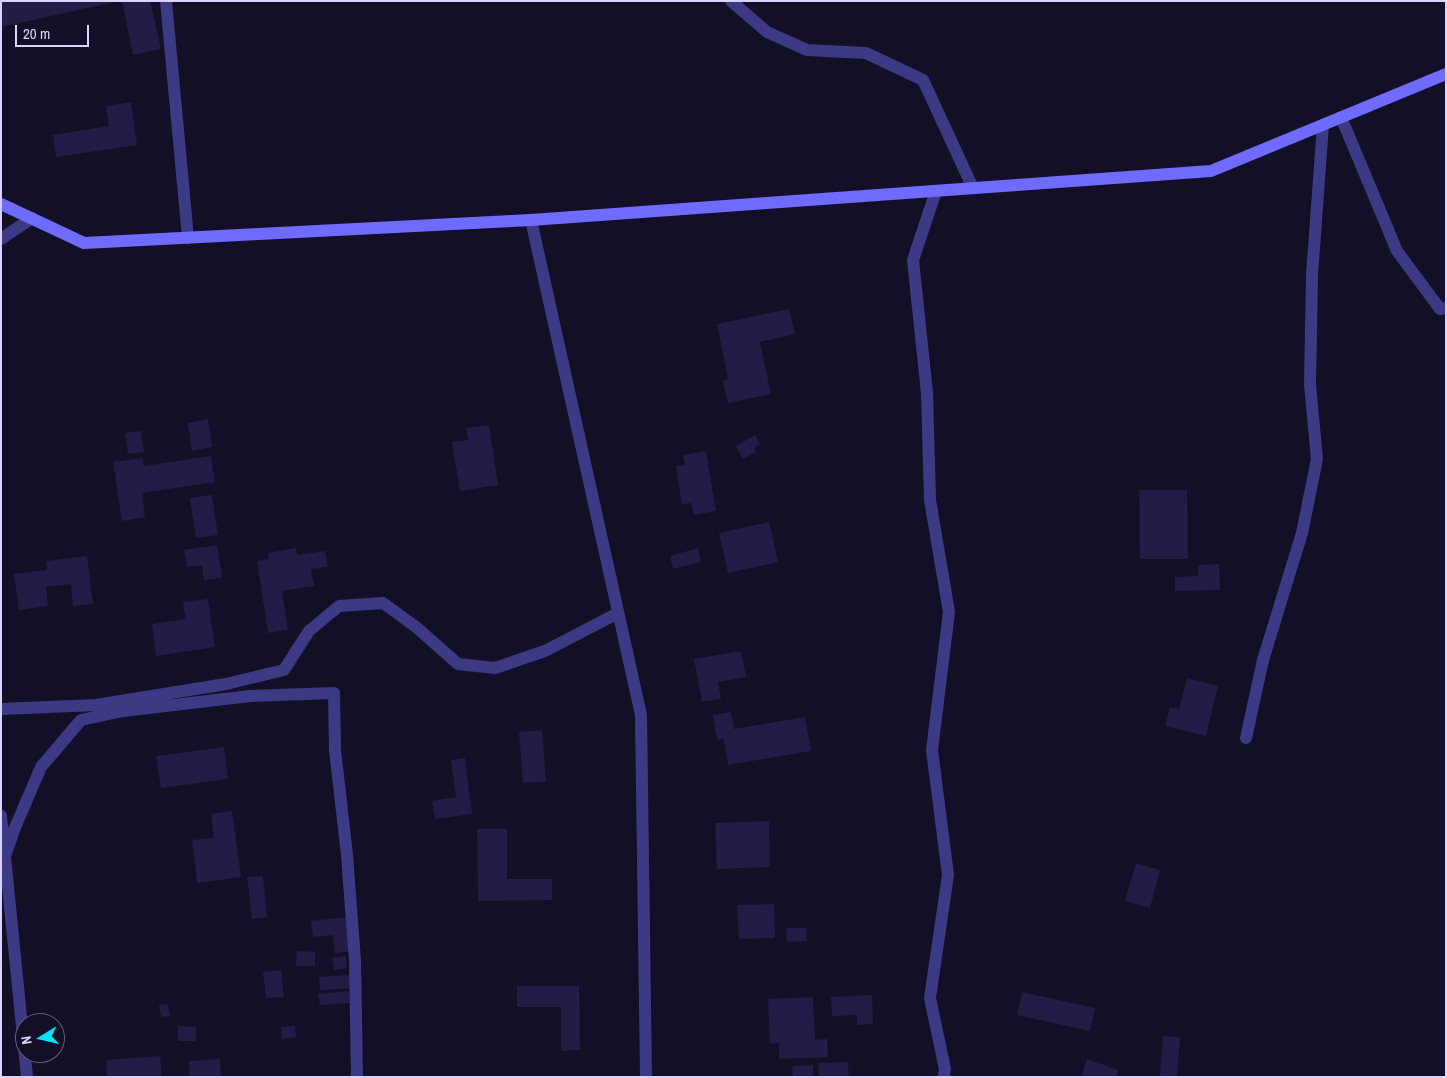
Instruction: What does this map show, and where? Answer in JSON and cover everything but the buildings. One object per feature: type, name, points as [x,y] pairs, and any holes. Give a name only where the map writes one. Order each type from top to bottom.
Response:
[{"type":"street","points":[[166,1],[188,238]]},
{"type":"street","points":[[731,1],[766,32],[807,50],[866,53],[923,80],[973,188]]},
{"type":"street","points":[[1,204],[84,243],[531,220],[1211,171],[1446,74]]},
{"type":"street","points":[[1341,117],[1397,251],[1440,309],[1446,308]]},
{"type":"street","points":[[1246,738],[1263,660],[1302,533],[1317,458],[1310,386],[1312,275],[1323,125]]},
{"type":"street","points":[[936,191],[913,260],[927,393],[930,500],[949,612],[932,750],[948,875],[930,998],[945,1069],[944,1077]]},
{"type":"street","points":[[1,239],[32,218]]},
{"type":"street","points":[[531,220],[641,714],[646,1077]]},
{"type":"street","points":[[1,708],[96,706],[226,684],[284,670],[309,631],[339,606],[383,603],[416,627],[458,664],[495,668],[544,651],[618,613]]},
{"type":"street","points":[[3,857],[41,767],[81,720],[123,711],[250,696],[334,693],[335,750],[347,855],[355,961],[357,1077]]},
{"type":"street","points":[[1,816],[3,857],[27,1077]]}]
